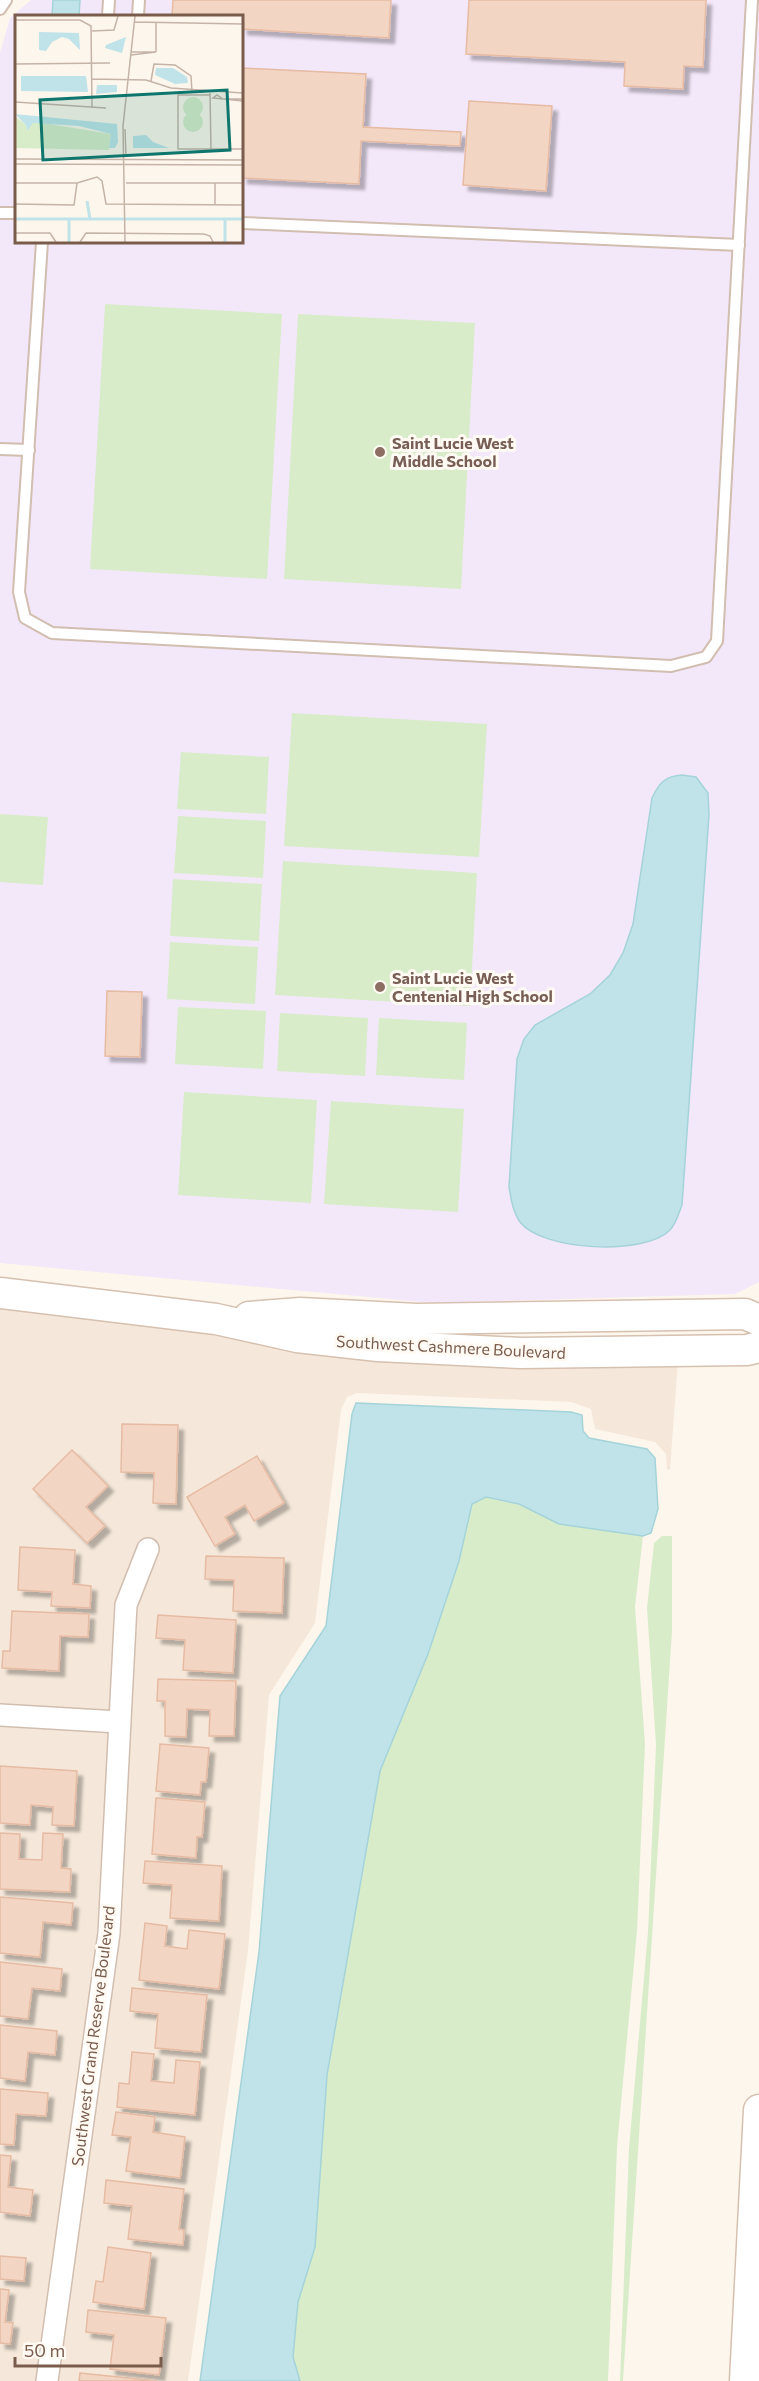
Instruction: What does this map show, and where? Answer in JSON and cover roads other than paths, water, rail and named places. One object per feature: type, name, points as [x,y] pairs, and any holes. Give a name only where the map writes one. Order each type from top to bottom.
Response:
[{"type":"street","name":"Southwest Cashmere Boulevard","points":[[0,1293],[216,1319],[297,1337],[378,1346],[485,1352],[747,1350],[759,1347]]},
{"type":"street","name":"Southwest Cashmere Boulevard","points":[[216,1319],[300,1313],[417,1319],[745,1314],[759,1320]]},
{"type":"street","name":"Southwest Grand Reserve Boulevard","points":[[47,2381],[109,1933],[126,1605],[148,1549]]},
{"type":"street","points":[[0,1715],[119,1722]]},
{"type":"street","points":[[745,2381],[759,2110]]},
{"type":"lane","points":[[0,9],[6,0]]},
{"type":"lane","points":[[108,15],[109,0]]},
{"type":"lane","points":[[138,15],[139,0]]},
{"type":"lane","points":[[42,243],[19,592],[25,618],[52,633],[672,666],[706,657],[717,641],[752,0]]},
{"type":"lane","points":[[243,223],[739,245]]},
{"type":"lane","points":[[0,449],[29,450]]},
{"type":"water","points":[[53,0],[80,0],[79,15],[52,15]]},
{"type":"water","points":[[682,775],[696,777],[708,793],[709,815],[682,1205],[676,1222],[670,1230],[657,1238],[639,1244],[594,1247],[549,1239],[532,1232],[520,1222],[514,1210],[509,1187],[517,1059],[524,1039],[535,1025],[590,994],[610,975],[623,953],[633,924],[652,798],[663,781]]},
{"type":"water","points":[[356,1403],[571,1412],[582,1415],[583,1431],[589,1438],[647,1449],[655,1458],[658,1509],[651,1533],[643,1536],[559,1524],[519,1504],[486,1497],[472,1504],[459,1561],[428,1654],[380,1771],[327,2075],[315,2247],[298,2302],[293,2357],[300,2381],[200,2381],[259,1952],[280,1696],[326,1626],[352,1414]]},
{"type":"place","name":"Saint Lucie West Middle School","points":[[380,452]]},
{"type":"place","name":"Saint Lucie West Centenial High School","points":[[380,987]]}]
